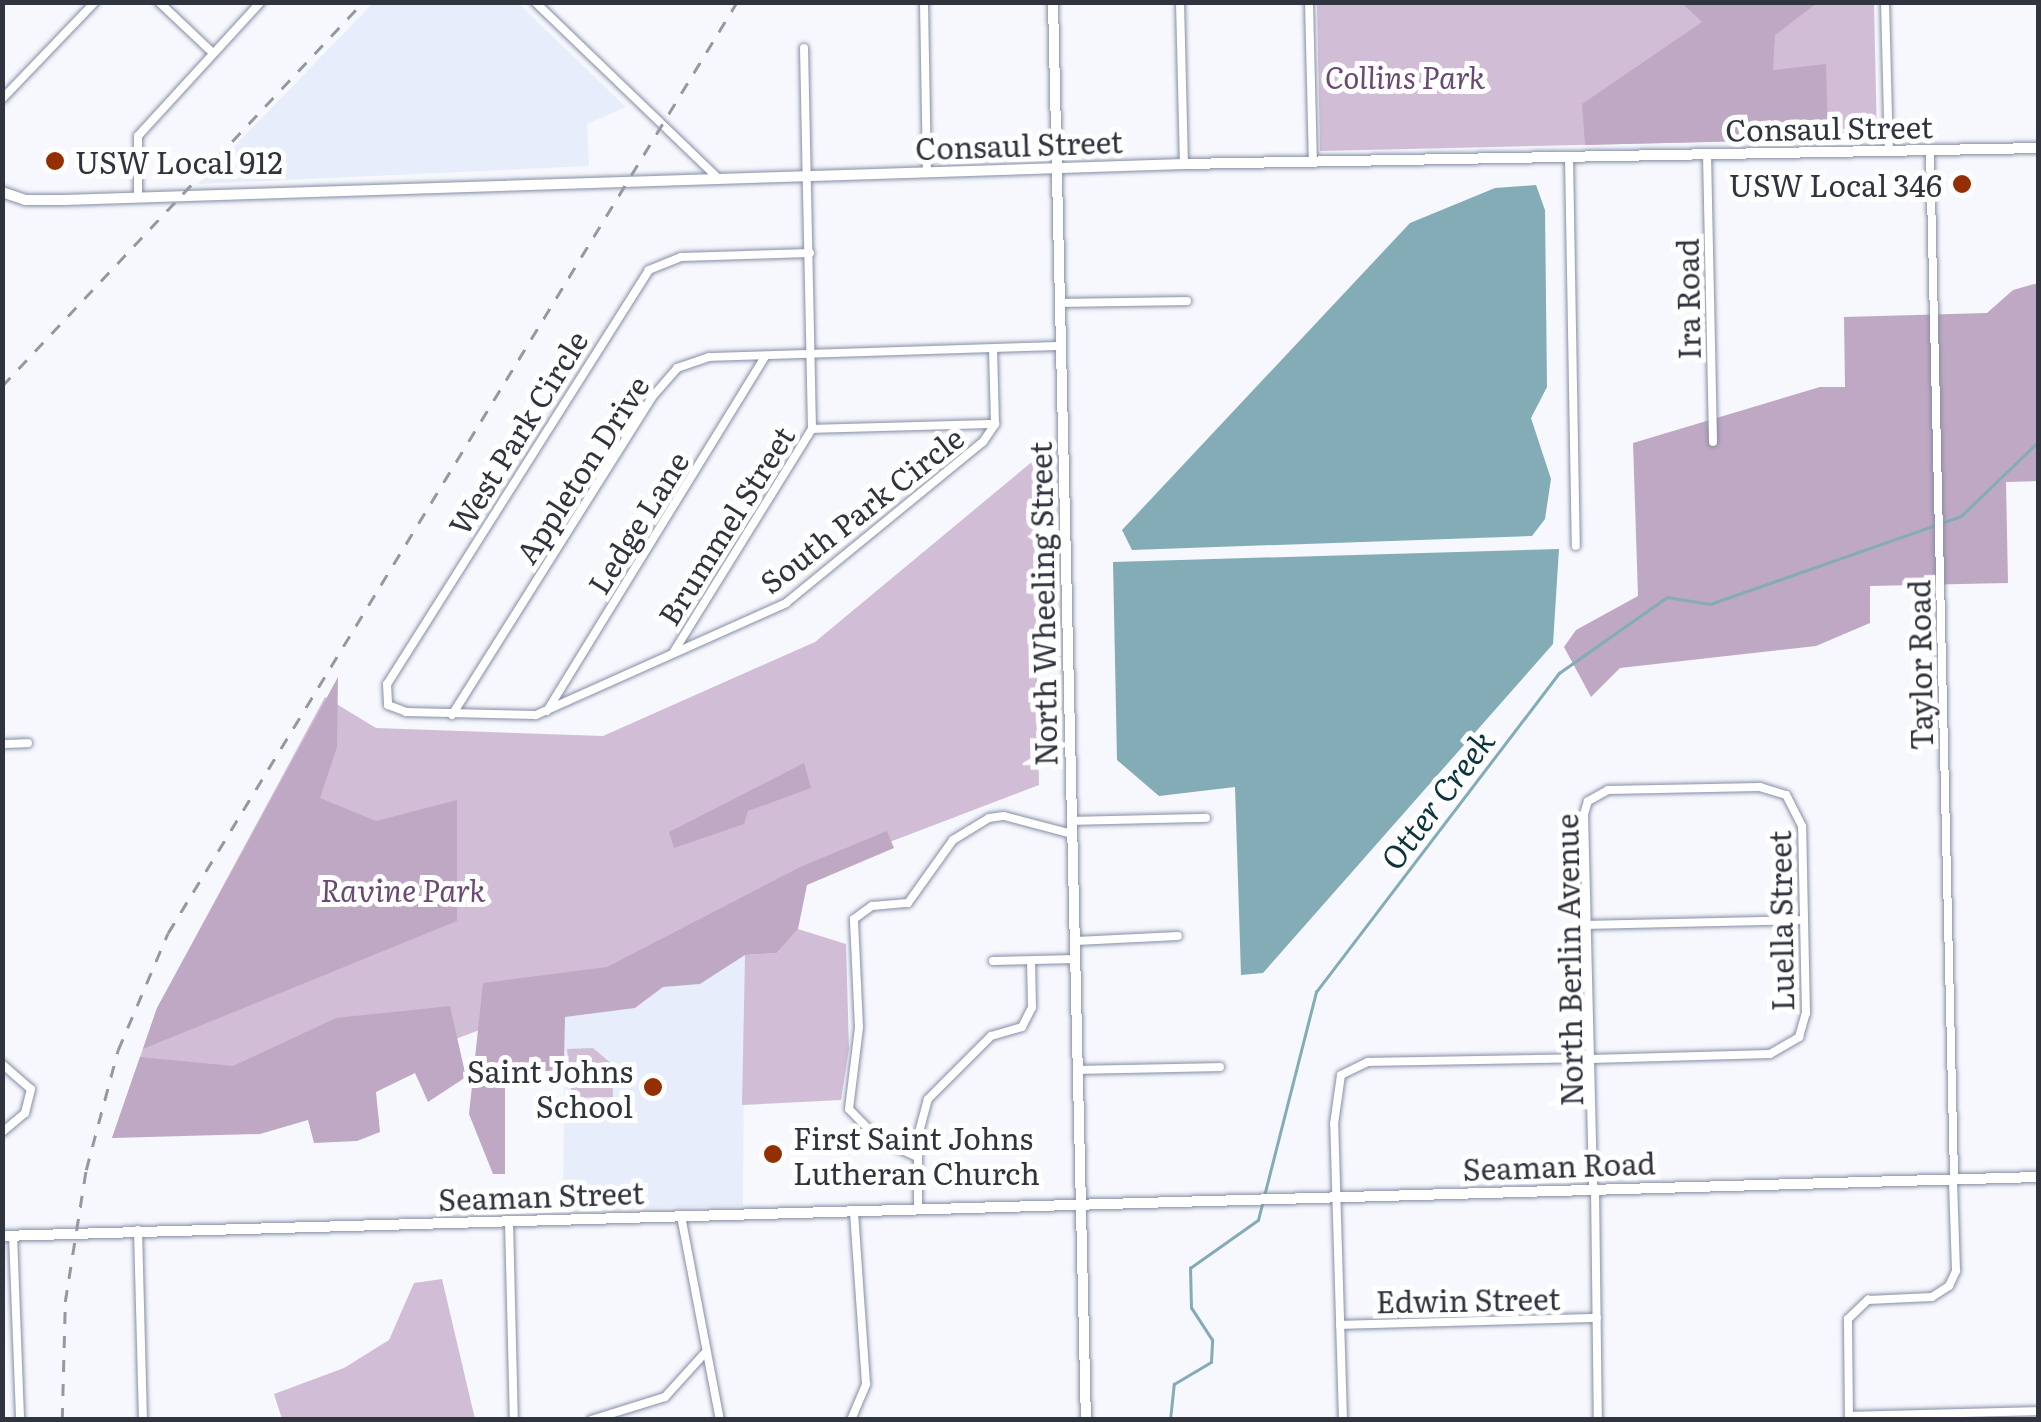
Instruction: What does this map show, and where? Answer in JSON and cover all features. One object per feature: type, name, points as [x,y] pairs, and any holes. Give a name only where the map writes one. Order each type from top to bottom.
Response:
[{"type":"street","points":[[2,98],[94,2]]},
{"type":"street","points":[[159,2],[213,53]]},
{"type":"street","points":[[138,198],[138,136],[261,2]]},
{"type":"street","points":[[535,2],[720,180]]},
{"type":"street","points":[[924,2],[927,173]]},
{"type":"street","name":"North Wheeling Street","points":[[1053,2],[1086,1420]]},
{"type":"street","points":[[1180,2],[1184,164]]},
{"type":"street","points":[[1309,2],[1312,162]]},
{"type":"street","points":[[1885,2],[1888,151]]},
{"type":"street","name":"Brummel Street","points":[[671,656],[812,429],[814,353],[804,48]]},
{"type":"street","name":"Consaul Street","points":[[2,192],[24,200],[138,198],[1184,164],[2038,148]]},
{"type":"street","name":"Taylor Road","points":[[1849,1418],[1847,1325],[1853,1310],[1874,1299],[1935,1296],[1953,1281],[1954,1179],[1930,150]]},
{"type":"street","name":"Ira Road","points":[[1707,154],[1714,442]]},
{"type":"street","points":[[1569,157],[1576,546]]},
{"type":"street","name":"West Park Circle","points":[[452,714],[396,710],[384,698],[388,684],[624,301],[649,270],[681,257],[810,254]]},
{"type":"street","points":[[1060,303],[1187,301]]},
{"type":"street","name":"Appleton Drive","points":[[452,714],[669,374],[708,357],[1061,346]]},
{"type":"street","name":"South Park Circle","points":[[452,714],[547,711],[786,602],[968,457],[995,424],[993,349]]},
{"type":"street","name":"Ledge Lane","points":[[547,711],[765,356]]},
{"type":"street","points":[[812,429],[995,424]]},
{"type":"street","points":[[2,744],[28,743]]},
{"type":"street","name":"Luella Street","points":[[1590,1058],[1764,1055],[1796,1041],[1806,1017],[1802,826],[1791,800],[1760,787],[1594,794]]},
{"type":"street","name":"North Berlin Avenue","points":[[1594,794],[1584,811],[1598,1420]]},
{"type":"street","points":[[917,1156],[877,1138],[849,1108],[859,1027],[854,919],[872,906],[908,902],[953,840],[989,818],[1022,819],[1072,834]]},
{"type":"street","points":[[1072,821],[1206,818]]},
{"type":"street","points":[[1587,925],[1804,920]]},
{"type":"street","points":[[1076,941],[1178,936]]},
{"type":"street","points":[[993,962],[1076,959]]},
{"type":"street","points":[[918,1210],[917,1156],[928,1100],[991,1036],[1022,1026],[1028,1016],[1032,961]]},
{"type":"street","points":[[1343,1420],[1334,1098],[1344,1072],[1368,1062],[1590,1058]]},
{"type":"street","points":[[2,1064],[31,1089],[26,1113],[2,1132]]},
{"type":"street","points":[[1078,1070],[1220,1067]]},
{"type":"street","name":"Seaman Road","points":[[1080,1204],[2038,1177]]},
{"type":"street","name":"Seaman Street","points":[[8,1236],[1080,1204]]},
{"type":"street","points":[[852,1420],[866,1384],[854,1212]]},
{"type":"street","points":[[681,1216],[704,1354],[720,1420]]},
{"type":"street","points":[[509,1221],[514,1420]]},
{"type":"street","points":[[138,1230],[144,1420]]},
{"type":"street","points":[[8,1236],[20,1420]]},
{"type":"street","name":"Edwin Street","points":[[1340,1325],[1597,1318]]},
{"type":"street","points":[[591,1420],[665,1398],[704,1354]]},
{"type":"street","points":[[1849,1418],[2038,1411]]},
{"type":"shaded area","points":[[374,2],[518,3],[626,107],[587,124],[589,166],[198,184]]},
{"type":"shaded area","name":"Saint Johns School","points":[[745,955],[743,1206],[563,1209],[565,1017],[635,1008],[663,987],[700,984]]},
{"type":"green space","name":"Collins Park","points":[[1317,3],[1874,3],[1877,138],[1320,151]]},
{"type":"green space","points":[[1682,3],[1817,3],[1775,35],[1773,70],[1826,64],[1828,139],[1585,145],[1582,104],[1702,22]]},
{"type":"green space","points":[[2038,283],[2038,481],[2006,482],[2008,583],[1870,586],[1870,623],[1816,646],[1620,668],[1591,697],[1564,647],[1576,630],[1638,596],[1633,443],[1820,387],[1845,387],[1844,317],[1987,313],[2013,290]]},
{"type":"green space","name":"Ravine Park","points":[[1033,461],[1039,785],[819,869],[572,995],[241,1120],[112,1138],[157,1008],[325,697],[376,728],[603,736],[815,642]]},
{"type":"green space","points":[[338,677],[337,747],[320,798],[376,821],[457,800],[457,921],[143,1049],[157,1008]]},
{"type":"green space","points":[[804,763],[811,788],[748,811],[744,824],[674,848],[669,832]]},
{"type":"green space","points":[[887,831],[894,848],[807,885],[798,929],[777,953],[745,955],[700,984],[663,987],[635,1008],[565,1017],[564,1069],[505,1076],[505,1174],[493,1174],[469,1114],[483,983],[607,967],[800,867]]},
{"type":"green space","points":[[798,929],[846,944],[849,1049],[841,1100],[742,1105],[745,955],[777,953]]},
{"type":"green space","points":[[450,1006],[466,1077],[428,1102],[415,1073],[376,1092],[380,1132],[357,1141],[314,1143],[308,1120],[260,1134],[112,1138],[140,1057],[233,1066],[336,1018]]},
{"type":"green space","points":[[593,1048],[612,1064],[613,1097],[572,1098],[567,1049]]},
{"type":"green space","points":[[442,1279],[475,1419],[282,1419],[274,1394],[344,1368],[389,1340],[414,1283]]},
{"type":"water","points":[[1536,185],[1545,210],[1547,387],[1531,418],[1551,479],[1545,519],[1532,536],[1132,550],[1122,530],[1410,223],[1495,188]]},
{"type":"water","points":[[1559,549],[1553,644],[1263,973],[1241,975],[1235,787],[1159,796],[1117,760],[1113,562]]},
{"type":"waterway","name":"Otter Creek","points":[[1264,1196],[1316,992],[1559,673],[1667,597],[1710,604],[1961,516],[2038,442]]},
{"type":"waterway","name":"Otter Creek","points":[[1170,1420],[1174,1384],[1211,1362],[1212,1340],[1191,1308],[1190,1268],[1258,1220],[1262,1204]]},
{"type":"railway","points":[[2,386],[363,2]]},
{"type":"railway","points":[[62,1420],[65,1302],[86,1170],[118,1050],[168,933],[737,2]]},
{"type":"place","name":"USW Local 912","points":[[55,161]]},
{"type":"place","name":"USW Local 346","points":[[1962,184]]},
{"type":"place","name":"Saint Johns School","points":[[653,1087]]},
{"type":"place","name":"First Saint Johns Lutheran Church","points":[[773,1154]]}]
